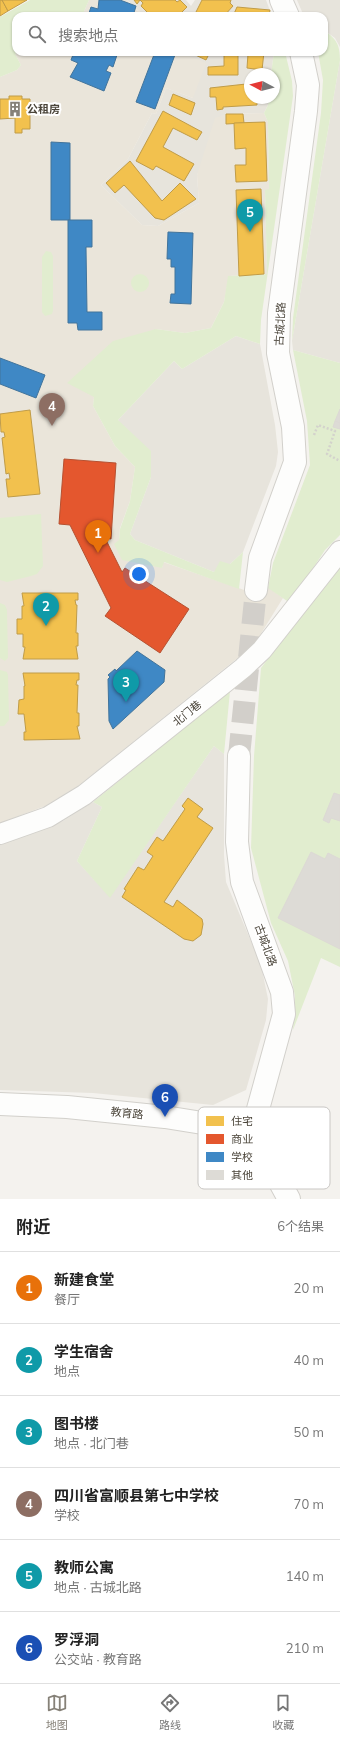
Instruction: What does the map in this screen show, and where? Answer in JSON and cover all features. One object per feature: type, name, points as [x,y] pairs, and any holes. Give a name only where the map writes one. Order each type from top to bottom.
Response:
[{"type":"street","points":[[281,0],[286,12]]},
{"type":"street","name":"古城北路","points":[[256,590],[260,558],[295,462],[293,427],[278,353],[278,337],[279,313],[306,111],[308,85],[302,56]]},
{"type":"street","name":"北门巷","points":[[0,834],[48,817],[84,795],[243,668],[262,650],[340,551]]},
{"type":"street","name":"古城北路","points":[[239,756],[237,842],[242,882],[282,992],[284,1014],[259,1107]]},
{"type":"street","name":"教育路","points":[[0,1104],[67,1107],[166,1117],[198,1122]]},
{"type":"street","points":[[284,1189],[289,1199]]},
{"type":"path","points":[[314,435],[318,424],[335,431],[327,454],[340,461]]},
{"type":"shaded area","points":[[89,0],[127,0],[130,4],[136,6],[136,9],[139,12],[84,12]]},
{"type":"shaded area","points":[[127,0],[186,0],[191,6],[195,0],[266,0],[270,12],[140,12]]},
{"type":"shaded area","points":[[297,0],[340,0],[340,47],[335,38],[328,33],[328,12],[302,12]]},
{"type":"shaded area","points":[[16,56],[189,56],[206,63],[193,98],[166,88],[156,114],[152,113],[128,159],[101,185],[142,225],[158,226],[199,203],[197,175],[215,118],[226,114],[264,113],[268,122],[269,190],[265,190],[267,274],[229,276],[224,302],[211,328],[185,333],[156,329],[94,397],[93,406],[115,446],[135,467],[130,501],[120,528],[119,540],[162,568],[163,562],[250,592],[269,588],[283,598],[257,640],[250,648],[78,786],[45,806],[0,823],[0,77],[17,70],[21,65]]},
{"type":"shaded area","points":[[180,56],[273,56],[272,68],[244,68],[244,104],[268,105],[264,113],[226,114],[197,175],[199,203],[158,226],[142,225],[101,185],[128,159],[152,113],[156,114],[166,88],[193,98]]},
{"type":"shaded area","points":[[340,60],[340,363],[293,350],[292,341]]},
{"type":"shaded area","points":[[236,336],[260,344],[275,425],[278,452],[276,466],[243,552],[230,564],[214,572],[135,540],[130,534],[151,477],[118,420],[174,361],[182,369]]},
{"type":"shaded area","points":[[214,746],[224,754],[224,855],[226,882],[261,965],[268,999],[266,1020],[246,1090],[213,1105],[93,1093],[0,1090],[0,844],[37,832],[63,821],[93,802],[102,807],[77,861],[110,897]]},
{"type":"green space","points":[[30,0],[89,0],[84,12],[12,12],[12,56],[16,56],[21,65],[17,70],[0,77],[0,17]]},
{"type":"green space","points":[[328,33],[332,36],[338,46],[340,60],[292,341],[293,318],[321,113],[323,80],[319,56],[328,56]]},
{"type":"green space","points":[[273,56],[286,56],[292,81],[293,96],[261,320],[260,344],[236,336],[182,369],[174,361],[118,420],[151,451],[151,477],[130,534],[135,540],[214,572],[220,561],[230,564],[243,552],[239,589],[164,562],[162,568],[122,560],[114,544],[119,540],[120,529],[130,501],[135,467],[115,446],[93,406],[94,397],[67,383],[113,341],[156,329],[185,333],[211,328],[224,302],[228,276],[267,274],[265,190],[269,189],[268,122],[264,113],[268,105],[280,104],[280,68],[272,68]]},
{"type":"green space","points":[[46,251],[51,252],[53,256],[53,311],[52,314],[45,316],[42,312],[42,257]]},
{"type":"green space","points":[[136,274],[144,274],[149,279],[147,290],[144,292],[136,292],[131,287],[131,279]]},
{"type":"green space","points":[[293,350],[340,363],[340,535],[325,550],[290,603],[268,588],[273,563],[310,465],[307,421]]},
{"type":"green space","points":[[41,514],[43,566],[37,574],[31,576],[7,582],[0,580],[0,518]]},
{"type":"green space","points":[[340,563],[340,967],[321,958],[293,1030],[295,996],[288,961],[271,923],[251,848],[254,756],[261,668]]},
{"type":"green space","points":[[0,603],[5,605],[7,610],[8,658],[5,661],[0,658]]},
{"type":"green space","points":[[0,670],[7,672],[8,675],[9,720],[4,726],[0,726]]},
{"type":"green space","points":[[230,691],[224,754],[214,746],[110,898],[77,861],[102,807],[93,802]]},
{"type":"building: 住宅","points":[[0,0],[2,0],[8,11],[0,16]]},
{"type":"building: 住宅","points":[[2,0],[27,0],[8,11]]},
{"type":"building: 住宅","points":[[134,0],[140,0],[137,4]]},
{"type":"building: 住宅","points":[[140,0],[175,0],[177,2],[180,0],[187,7],[182,12],[147,12],[141,6],[143,3]]},
{"type":"building: 住宅","points":[[202,0],[231,0],[230,3],[233,6],[228,12],[196,12]]},
{"type":"building: 住宅","points":[[237,7],[270,10],[270,12],[235,12]]},
{"type":"building: 住宅","points":[[198,56],[208,56],[206,60]]},
{"type":"building: 住宅","points":[[224,56],[238,56],[238,75],[208,75],[208,67],[224,66]]},
{"type":"building: 住宅","points":[[248,56],[264,56],[262,68],[247,68]]},
{"type":"building: 住宅","points":[[244,84],[244,104],[257,105],[223,107],[223,109],[217,110],[216,97],[210,97],[210,88]]},
{"type":"building: 住宅","points":[[173,94],[195,103],[191,115],[169,105]]},
{"type":"building: 住宅","name":"公租房","points":[[9,96],[22,96],[22,99],[30,99],[30,129],[22,129],[22,133],[15,133],[15,118],[0,119],[0,99],[9,99]]},
{"type":"building: 住宅","points":[[163,111],[202,132],[197,140],[173,128],[163,147],[194,164],[184,181],[156,166],[153,170],[136,161]]},
{"type":"building: 住宅","points":[[226,114],[243,114],[244,123],[226,124]]},
{"type":"building: 住宅","points":[[265,122],[267,181],[236,182],[235,165],[246,165],[246,148],[235,149],[234,123]]},
{"type":"building: 住宅","points":[[130,161],[162,201],[180,183],[196,199],[164,220],[155,218],[124,185],[115,193],[106,183]]},
{"type":"building: 住宅","points":[[261,189],[264,274],[239,276],[236,190]]},
{"type":"building: 住宅","points":[[30,410],[40,494],[8,497],[6,479],[10,479],[9,473],[6,474],[2,438],[5,437],[4,432],[1,432],[0,414]]},
{"type":"building: 住宅","points":[[22,593],[78,593],[78,600],[75,600],[77,605],[76,633],[78,633],[78,646],[76,646],[78,659],[23,659],[25,647],[23,647],[23,634],[17,634],[17,619],[22,619],[22,606],[24,606]]},
{"type":"building: 住宅","points":[[23,673],[79,673],[79,680],[77,680],[76,685],[78,685],[77,713],[79,713],[79,726],[77,726],[80,739],[24,740],[24,732],[26,732],[24,714],[18,714],[19,700],[24,699],[25,686]]},
{"type":"building: 住宅","points":[[188,798],[203,809],[197,817],[213,828],[164,902],[173,907],[177,900],[202,919],[203,924],[201,935],[193,941],[184,939],[122,897],[126,890],[124,889],[138,867],[144,870],[153,856],[147,852],[157,837],[163,841],[185,809],[182,806]]},
{"type":"building: 商业","points":[[64,459],[116,463],[111,539],[105,538],[122,572],[125,568],[189,609],[160,653],[105,616],[111,608],[70,525],[59,524]]},
{"type":"building: 学校","points":[[99,0],[120,0],[136,6],[134,12],[89,12],[91,7],[98,9]]},
{"type":"building: 学校","points":[[72,56],[117,56],[113,67],[109,65],[106,71],[111,73],[104,91],[70,77],[78,63],[71,60]]},
{"type":"building: 学校","points":[[153,56],[175,56],[155,109],[136,102]]},
{"type":"building: 学校","points":[[51,142],[70,143],[70,220],[51,220]]},
{"type":"building: 学校","points":[[68,220],[92,220],[92,247],[86,247],[87,312],[102,312],[102,330],[78,330],[77,323],[68,323]]},
{"type":"building: 学校","points":[[168,232],[193,233],[191,304],[170,303],[171,294],[175,294],[175,267],[171,267],[171,259],[167,259]]},
{"type":"building: 学校","points":[[0,358],[45,375],[36,398],[0,384]]},
{"type":"building: 学校","points":[[137,651],[165,670],[164,682],[113,729],[109,721],[108,679],[110,677],[108,675],[115,669],[116,671]]},
{"type":"building: 其他","points":[[340,409],[340,423],[335,421]]},
{"type":"building: 其他","points":[[335,421],[340,423],[340,429],[333,427]]},
{"type":"building: 其他","points":[[334,793],[340,795],[340,821],[331,818],[329,823],[323,820]]},
{"type":"building: 其他","points":[[311,852],[325,859],[328,853],[340,859],[340,949],[278,918]]},
{"type":"tunnel","points":[[239,756],[256,590]]},
{"type":"place","name":"公租房","points":[[15,109]]},
{"type":"place","name":"教师公寓","points":[[250,232]]},
{"type":"place","name":"四川省富顺县第七中学校","points":[[52,426]]},
{"type":"place","name":"新建食堂","points":[[98,553]]},
{"type":"place","name":"学生宿舍","points":[[46,626]]},
{"type":"place","name":"图书楼","points":[[126,702]]},
{"type":"place","name":"罗浮洞","points":[[165,1117]]}]
